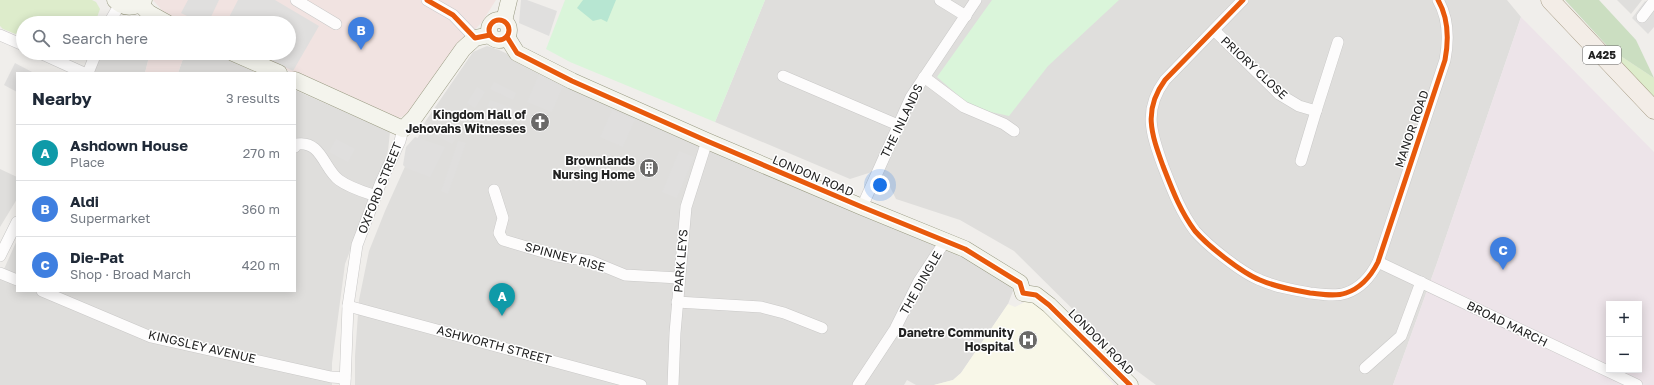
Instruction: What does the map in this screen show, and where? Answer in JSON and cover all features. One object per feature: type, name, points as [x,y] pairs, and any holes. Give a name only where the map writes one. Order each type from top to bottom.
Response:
[{"type":"main road","points":[[483,36],[497,40],[502,40],[507,37],[510,30],[507,23],[504,21],[509,0]]},
{"type":"main road","name":"A425","points":[[1550,0],[1654,110]]},
{"type":"main road","points":[[117,2],[131,7],[142,2],[149,13],[154,16]]},
{"type":"main road","name":"OXFORD STREET","points":[[402,129],[414,118],[463,49],[483,36],[489,30],[492,23],[498,20],[504,21]]},
{"type":"main road","name":"LONDON ROAD","points":[[507,37],[517,54],[572,81],[707,141],[965,249],[976,255],[1020,283],[1023,293],[1036,295],[1049,304],[1130,385]]},
{"type":"main road","points":[[249,60],[277,72]]},
{"type":"main road","points":[[296,80],[402,129]]},
{"type":"street","points":[[296,0],[336,24]]},
{"type":"street","points":[[427,0],[453,15],[483,36]]},
{"type":"street","points":[[940,0],[966,16]]},
{"type":"street","name":"THE INLANDS","points":[[862,207],[911,97],[976,0]]},
{"type":"street","name":"MANOR ROAD","points":[[1243,0],[1215,31],[1165,80],[1156,92],[1152,103],[1152,129],[1154,139],[1175,198],[1183,213],[1207,244],[1258,280],[1296,291],[1326,295],[1345,293],[1359,286],[1371,275],[1378,262],[1445,60],[1447,46],[1446,20],[1438,0]]},
{"type":"street","points":[[1642,17],[1654,1]]},
{"type":"street","points":[[112,16],[117,2]]},
{"type":"street","name":"PRIORY CLOSE","points":[[1215,31],[1279,94],[1299,106],[1316,111]]},
{"type":"street","points":[[0,36],[16,42]]},
{"type":"street","points":[[1301,160],[1338,42]]},
{"type":"street","points":[[55,60],[82,72]]},
{"type":"street","points":[[88,72],[93,60]]},
{"type":"street","points":[[783,76],[898,125]]},
{"type":"street","points":[[924,77],[964,107],[1004,124],[1014,131]]},
{"type":"street","name":"OXFORD STREET","points":[[345,382],[348,306],[357,245],[400,141],[402,129]]},
{"type":"street","name":"PARK LEYS","points":[[673,385],[677,302],[686,207],[707,141]]},
{"type":"street","points":[[296,144],[302,143],[308,145],[318,152],[338,180],[376,196]]},
{"type":"street","name":"SPINNEY RISE","points":[[494,190],[503,218],[499,233],[503,240],[557,256],[591,261],[625,275],[679,278]]},
{"type":"street","points":[[0,256],[4,239],[16,223]]},
{"type":"street","name":"THE DINGLE","points":[[858,385],[895,329],[919,281],[942,246],[943,241]]},
{"type":"street","name":"BROAD MARCH","points":[[1378,262],[1532,337],[1637,385]]},
{"type":"street","points":[[0,273],[16,280]]},
{"type":"street","points":[[1366,368],[1401,336],[1421,282]]},
{"type":"street","name":"KINGSLEY AVENUE","points":[[44,292],[150,337],[331,376],[345,382]]},
{"type":"street","points":[[677,302],[761,307],[784,313],[822,328]]},
{"type":"street","name":"ASHWORTH STREET","points":[[348,306],[641,385]]},
{"type":"shaded area","points":[[153,0],[496,0],[482,22],[448,58],[410,113],[391,122],[296,74],[296,72],[291,72],[267,60],[296,60],[296,16],[166,15]]},
{"type":"shaded area","points":[[188,0],[219,0],[211,16],[187,16],[181,13]]},
{"type":"shaded area","points":[[238,0],[275,0],[319,26],[293,71],[271,60],[296,60],[296,16],[230,16]]},
{"type":"shaded area","points":[[521,0],[527,0],[557,11],[549,36],[519,23]]},
{"type":"shaded area","points":[[765,0],[1507,0],[1521,17],[1437,263],[1393,385],[1156,385],[1129,365],[1014,251],[960,220],[896,199],[885,177],[872,172],[850,179],[715,122]]},
{"type":"shaded area","points":[[1617,0],[1642,0],[1631,14]]},
{"type":"shaded area","points":[[1645,1],[1654,8],[1654,27],[1648,34],[1632,18]]},
{"type":"shaded area","points":[[1521,17],[1654,152],[1654,385],[1393,385],[1437,263]]},
{"type":"shaded area","points":[[487,46],[499,50],[695,140],[955,249],[1010,281],[1013,291],[1008,304],[961,373],[953,380],[934,385],[916,385],[907,380],[904,385],[355,385],[355,356],[359,300],[369,251],[385,211],[425,122],[473,52]]},
{"type":"shaded area","points":[[99,60],[148,60],[145,72],[93,72]]},
{"type":"shaded area","points":[[148,60],[183,60],[178,72],[145,72]]},
{"type":"shaded area","points":[[183,60],[228,60],[255,72],[178,72]]},
{"type":"shaded area","points":[[15,63],[32,72],[16,72],[16,91],[4,85]]},
{"type":"shaded area","points":[[539,74],[564,84],[552,112],[527,102]]},
{"type":"shaded area","points":[[494,82],[516,93],[513,100],[490,89]]},
{"type":"shaded area","points":[[477,87],[485,92],[475,108],[467,103]]},
{"type":"shaded area","points":[[296,90],[390,132],[388,151],[345,264],[332,363],[332,385],[0,385],[0,278],[16,242],[16,292],[296,292]]},
{"type":"shaded area","points":[[490,100],[521,111],[519,117],[488,106]]},
{"type":"shaded area","points":[[612,110],[635,120],[623,147],[600,137]]},
{"type":"shaded area","points":[[438,123],[458,136],[452,144],[431,132]]},
{"type":"shaded area","points":[[415,137],[445,147],[430,177],[406,168],[403,165],[406,147]]},
{"type":"shaded area","points":[[336,139],[355,149],[348,162],[329,152]]},
{"type":"shaded area","points":[[458,141],[466,143],[448,194],[441,191]]},
{"type":"shaded area","points":[[679,151],[694,157],[677,198],[662,192]]},
{"type":"shaded area","points":[[0,169],[16,177],[16,201],[0,227]]},
{"type":"shaded area","name":"Danetre Community Hospital","points":[[1025,302],[1037,302],[1114,385],[934,385],[953,380],[961,373],[1008,304],[1015,307]]},
{"type":"green space","points":[[0,0],[92,0],[96,2],[100,9],[98,16],[16,16],[16,34],[3,29],[0,26]]},
{"type":"green space","points":[[565,0],[765,0],[715,122],[570,62],[546,49]]},
{"type":"green space","points":[[583,0],[616,0],[607,22],[601,19],[593,21],[577,8]]},
{"type":"green space","points":[[992,0],[1119,0],[1048,66],[1009,116],[973,108],[937,77]]},
{"type":"green space","points":[[1565,0],[1599,0],[1636,40],[1654,78],[1610,49]]},
{"type":"green space","points":[[1610,49],[1654,78],[1654,98],[1645,91]]},
{"type":"cycle path","points":[[427,0],[453,15],[475,38],[490,35]]},
{"type":"cycle path","points":[[1243,0],[1165,80],[1158,91],[1154,101],[1151,122],[1155,143],[1163,166],[1185,216],[1195,231],[1217,251],[1244,272],[1266,282],[1297,291],[1333,295],[1346,293],[1361,285],[1369,277],[1378,262],[1445,60],[1447,29],[1442,7],[1438,0]]},
{"type":"cycle path","points":[[499,20],[506,23],[509,30],[506,37],[499,40],[492,37],[489,30],[492,23],[499,20]]},
{"type":"cycle path","points":[[507,37],[517,53],[572,81],[707,141],[965,249],[1020,283],[1023,293],[1036,295],[1049,305],[1130,385]]},
{"type":"place","name":"Aldi","points":[[361,50]]},
{"type":"place","name":"Kingdom Hall of Jehovahs Witnesses","points":[[540,122]]},
{"type":"place","name":"Brownlands Nursing Home","points":[[649,168]]},
{"type":"place","name":"Die-Pat","points":[[1503,270]]},
{"type":"place","name":"Ashdown House","points":[[502,316]]},
{"type":"place","name":"Danetre Community Hospital","points":[[1028,340]]}]
